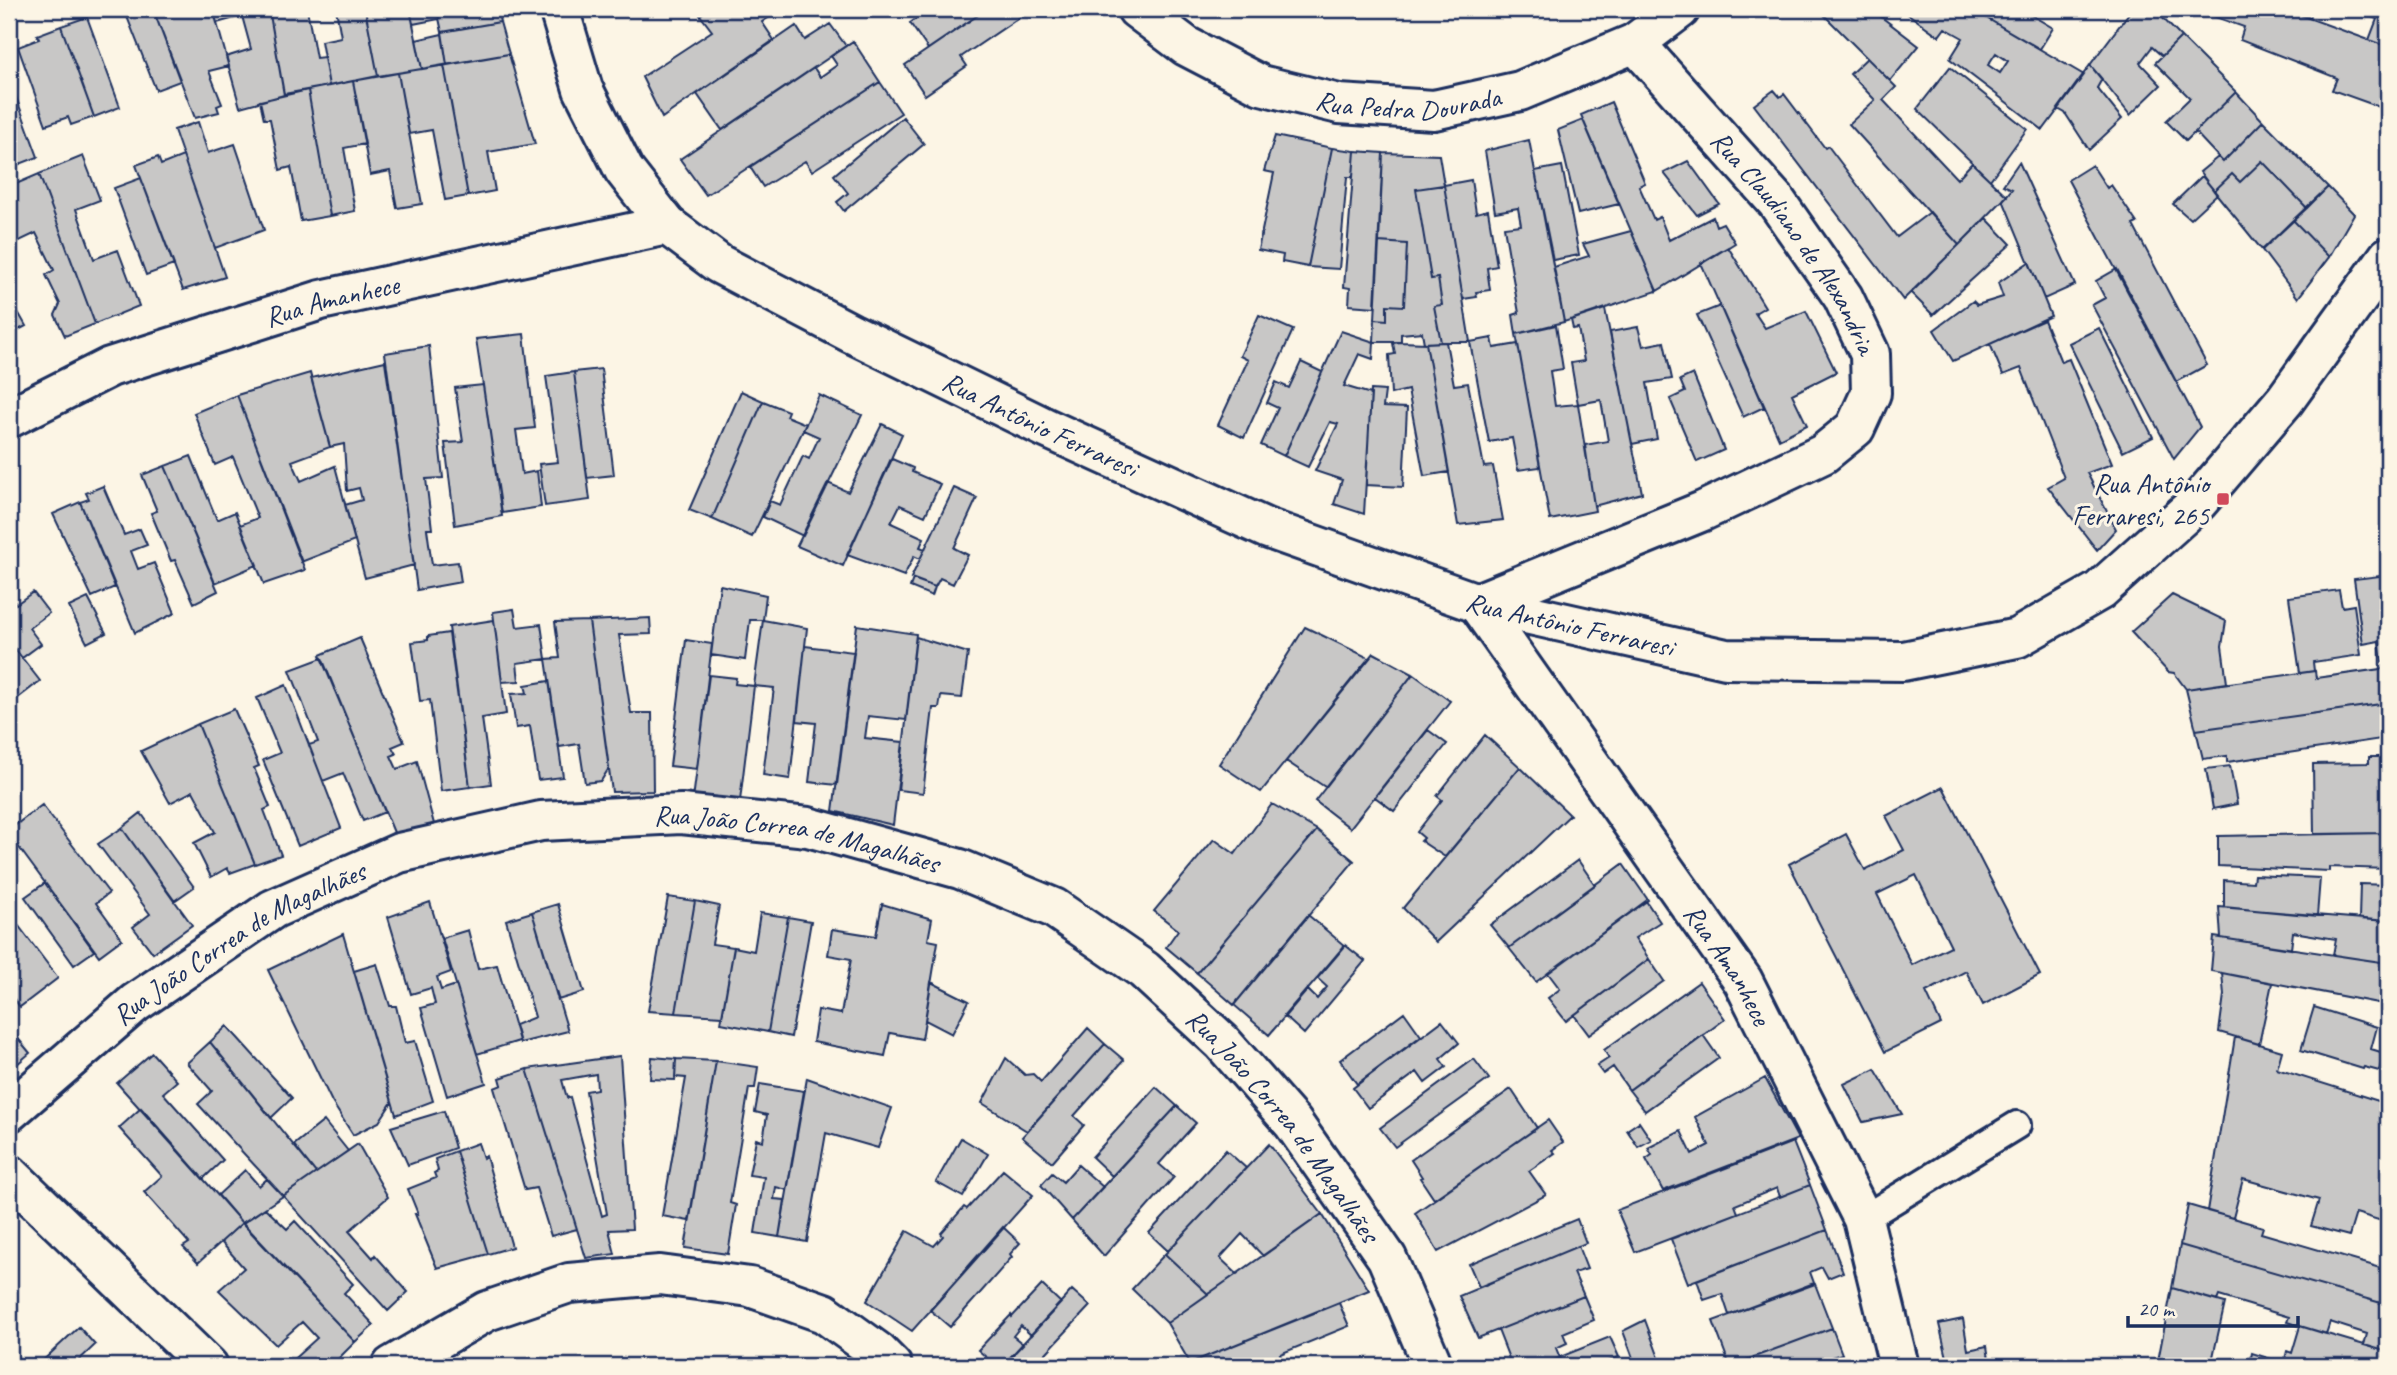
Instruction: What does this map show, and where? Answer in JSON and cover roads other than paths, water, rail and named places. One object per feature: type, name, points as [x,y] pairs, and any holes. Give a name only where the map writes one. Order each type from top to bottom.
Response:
[{"type":"street","name":"Rua Antônio Ferraresi","points":[[559,9],[583,89],[624,170],[667,225],[719,264],[851,333],[1046,428],[1266,528],[1477,603],[1726,659],[1903,662],[2017,638],[2099,591],[2198,502],[2285,400],[2388,257]]},
{"type":"street","name":"Rua Pedra Dourada","points":[[1137,9],[1186,46],[1261,85],[1339,104],[1434,110],[1520,91],[1635,43],[1680,9]]},
{"type":"street","name":"Rua Claudiano de Alexandria","points":[[1477,603],[1703,511],[1823,454],[1855,428],[1871,393],[1870,354],[1843,297],[1776,201],[1635,43]]},
{"type":"street","name":"Rua Amanhece","points":[[9,418],[110,367],[321,300],[667,225]]},
{"type":"street","name":"Rua Amanhece","points":[[1477,603],[1743,981],[1863,1219],[1899,1366]]},
{"type":"street","name":"Rua João Correa de Magalhães","points":[[9,1112],[135,1003],[273,909],[400,853],[541,821],[681,814],[808,827],[960,869],[1054,908],[1144,970],[1222,1042],[1293,1123],[1387,1258],[1433,1366]]},
{"type":"street","points":[[9,1174],[208,1366]]},
{"type":"street","points":[[392,1366],[487,1311],[569,1283],[660,1275],[750,1287],[824,1313],[878,1352],[892,1366]]},
{"type":"lane","points":[[1863,1219],[2017,1125]]},
{"type":"place","name":"Rua Antônio Ferraresi, 265","points":[[2223,499]]}]
